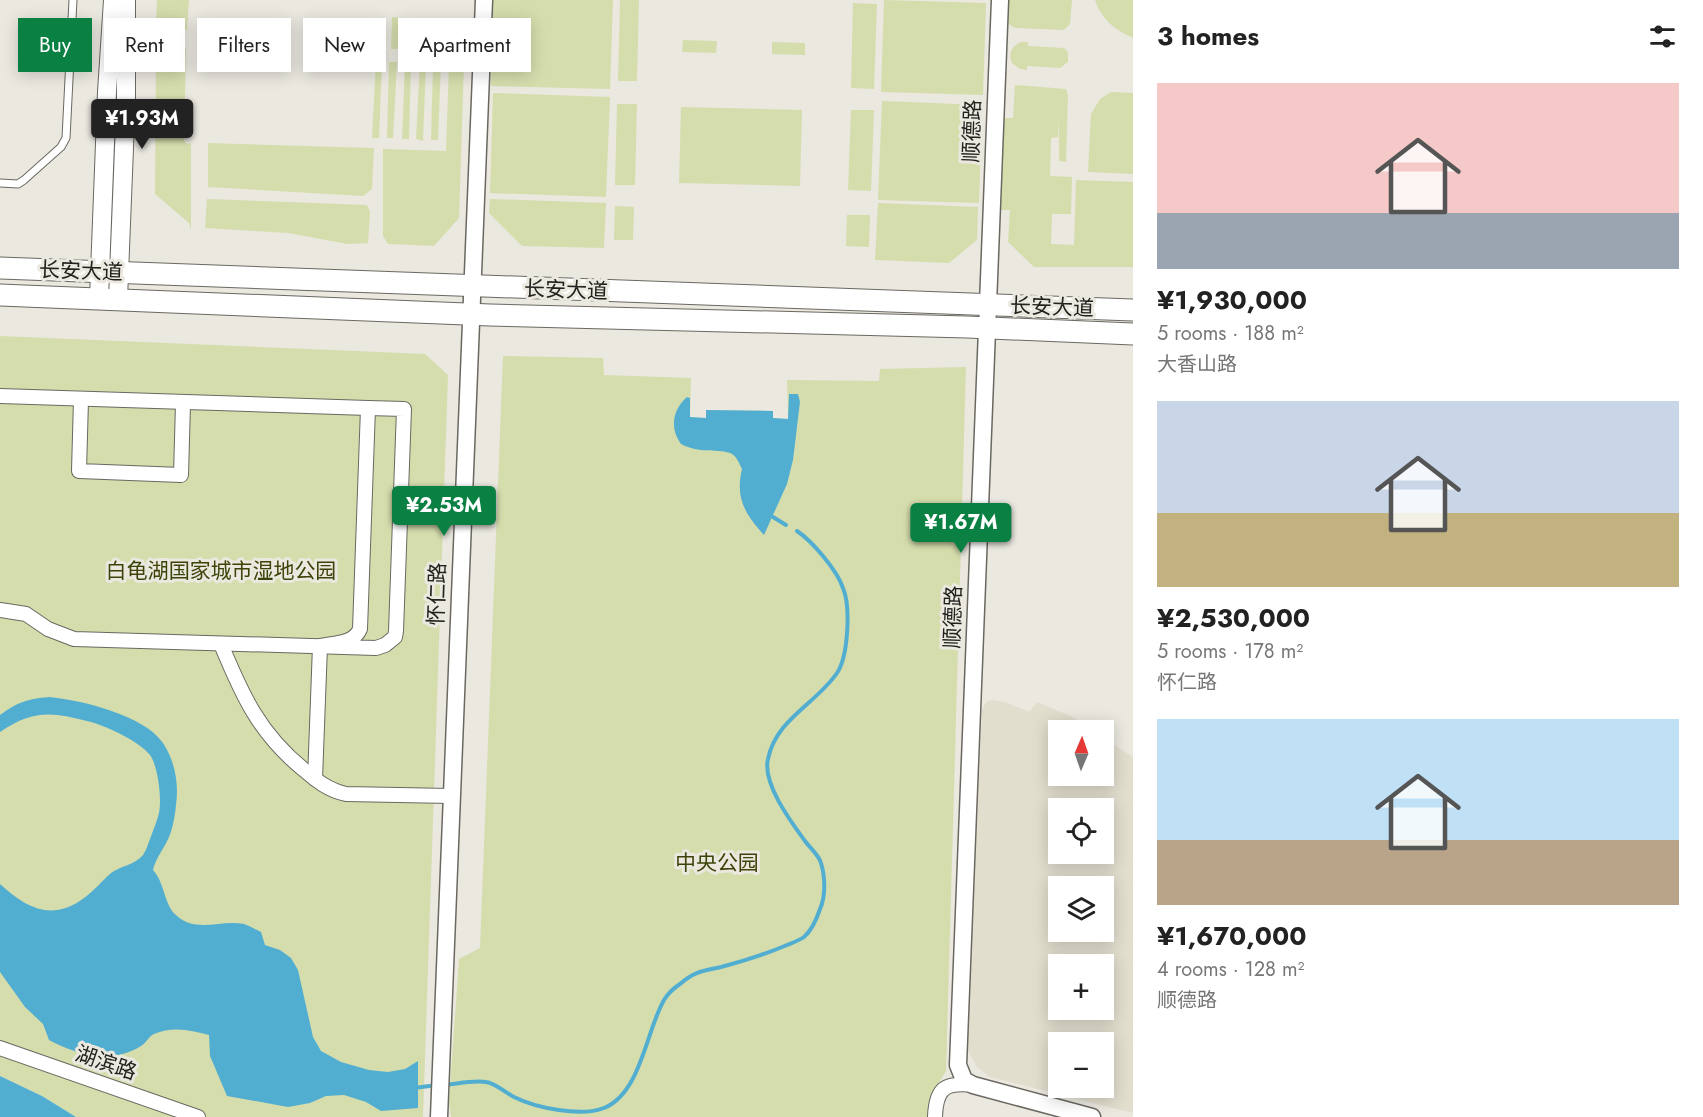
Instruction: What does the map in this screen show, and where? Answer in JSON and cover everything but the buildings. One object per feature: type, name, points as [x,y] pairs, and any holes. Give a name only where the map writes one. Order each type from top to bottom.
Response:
[{"type":"main road","points":[[110,272],[107,92],[113,0]]},
{"type":"main road","points":[[108,299],[126,98],[126,0]]},
{"type":"main road","name":"长安大道","points":[[0,268],[1133,310]]},
{"type":"main road","name":"长安大道","points":[[0,295],[472,314],[1133,334]]},
{"type":"street","name":"怀仁路","points":[[439,1117],[484,0]]},
{"type":"street","name":"顺德路","points":[[973,1085],[964,1080],[960,1073],[958,1058],[1000,0]]},
{"type":"street","points":[[0,396],[183,404],[405,409],[395,637],[385,645],[376,648],[74,639],[48,629],[26,614],[0,610]]},
{"type":"street","points":[[81,400],[79,471],[181,475],[183,404]]},
{"type":"street","points":[[320,646],[348,641],[354,638],[360,629],[368,408]]},
{"type":"street","points":[[221,644],[251,711],[266,732],[288,757],[331,790],[346,794],[451,796]]},
{"type":"street","points":[[315,779],[320,646]]},
{"type":"street","name":"湖滨路","points":[[0,1048],[198,1117]]},
{"type":"street","points":[[935,1117],[935,1102],[940,1092],[955,1083],[973,1085],[1092,1117]]},
{"type":"lane","points":[[0,183],[18,184],[24,180],[61,147],[66,138],[73,0]]},
{"type":"shaded area","points":[[992,700],[1005,702],[1029,712],[1037,702],[1077,720],[1048,720],[1048,786],[1114,786],[1114,745],[1133,757],[1133,1113],[1073,1098],[1114,1098],[1114,1032],[1048,1032],[1048,1092],[990,1077],[977,1067],[969,1053],[967,1047],[982,710],[986,702]]},
{"type":"green space","points":[[157,0],[189,0],[187,30],[185,30],[185,18],[156,18]]},
{"type":"green space","points":[[493,0],[613,0],[610,89],[491,86],[491,72],[531,72],[531,18],[493,18]]},
{"type":"green space","points":[[620,0],[639,0],[637,81],[618,81]]},
{"type":"green space","points":[[884,0],[986,3],[983,95],[881,92]]},
{"type":"green space","points":[[1008,0],[1072,0],[1070,24],[1064,30],[1015,28],[1007,23]]},
{"type":"green space","points":[[1095,0],[1133,0],[1133,38],[1110,23],[1101,13]]},
{"type":"green space","points":[[853,3],[877,4],[874,89],[851,88]]},
{"type":"green space","points":[[392,17],[398,18],[398,48],[391,49]]},
{"type":"green space","points":[[683,40],[717,41],[716,53],[682,52]]},
{"type":"green space","points":[[772,42],[805,43],[805,55],[772,54]]},
{"type":"green space","points":[[1021,42],[1028,42],[1028,46],[1064,48],[1068,52],[1068,62],[1060,68],[1027,66],[1027,70],[1020,69],[1012,63],[1010,56],[1013,48]]},
{"type":"green space","points":[[186,48],[184,141],[187,144],[191,143],[191,229],[189,223],[155,194],[156,72],[185,72]]},
{"type":"green space","points":[[389,62],[397,62],[393,138],[387,138]]},
{"type":"green space","points":[[375,72],[382,72],[379,138],[372,138]]},
{"type":"green space","points":[[405,72],[411,72],[409,139],[402,139]]},
{"type":"green space","points":[[420,72],[426,72],[423,141],[416,139]]},
{"type":"green space","points":[[433,72],[441,72],[438,140],[431,140]]},
{"type":"green space","points":[[449,72],[464,72],[459,218],[434,246],[388,244],[383,236],[383,149],[446,151]]},
{"type":"green space","points":[[1015,85],[1066,89],[1068,95],[1066,162],[1059,161],[1059,119],[1058,137],[1051,138],[1050,176],[1072,177],[1071,214],[1052,214],[1051,244],[1074,245],[1076,180],[1133,182],[1133,267],[1034,267],[1008,242],[1010,210],[998,210],[1004,118],[1013,118]]},
{"type":"green space","points":[[1111,92],[1133,93],[1133,174],[1088,172],[1091,114],[1100,99]]},
{"type":"green space","points":[[493,93],[610,97],[606,197],[490,193]]},
{"type":"green space","points":[[882,101],[982,105],[979,203],[878,200]]},
{"type":"green space","points":[[617,104],[637,104],[635,185],[615,185]]},
{"type":"green space","points":[[681,107],[802,110],[800,186],[679,183]]},
{"type":"green space","points":[[851,110],[874,110],[871,191],[848,190]]},
{"type":"green space","points":[[208,143],[374,148],[372,189],[363,196],[208,187]]},
{"type":"green space","points":[[207,199],[367,205],[370,212],[368,243],[348,244],[288,233],[205,228]]},
{"type":"green space","points":[[490,199],[606,203],[604,248],[522,246],[489,213]]},
{"type":"green space","points":[[878,203],[978,207],[977,240],[949,263],[875,260]]},
{"type":"green space","points":[[615,206],[634,207],[633,240],[614,240]]},
{"type":"green space","points":[[847,215],[870,215],[869,247],[846,246]]},
{"type":"green space","name":"白龟湖国家城市湿地公园","points":[[0,336],[425,354],[448,375],[423,1117],[76,1117],[42,1096],[0,1076]]},
{"type":"green space","name":"中央公园","points":[[503,356],[603,358],[604,375],[691,378],[690,417],[706,418],[706,410],[773,411],[773,418],[788,419],[787,380],[879,381],[880,369],[966,367],[946,1071],[930,1098],[929,1117],[451,1117],[449,1102],[459,959],[480,948]]},
{"type":"water","points":[[789,394],[798,394],[800,402],[793,460],[787,484],[764,535],[743,505],[740,489],[742,469],[736,457],[730,453],[694,449],[681,444],[675,432],[674,419],[678,407],[687,397],[690,398],[690,417],[706,418],[706,410],[773,411],[773,418],[788,419]]},
{"type":"water","points":[[49,697],[94,705],[127,717],[142,724],[163,743],[173,765],[177,797],[170,833],[153,870],[172,911],[184,921],[192,924],[244,924],[261,932],[265,945],[280,950],[291,958],[298,970],[313,1037],[321,1051],[341,1062],[369,1070],[388,1072],[405,1069],[418,1061],[418,1108],[381,1111],[366,1102],[344,1095],[326,1096],[310,1103],[288,1107],[227,1096],[210,1056],[209,1035],[195,1032],[175,1029],[161,1032],[152,1035],[143,1045],[130,1052],[107,1056],[71,1050],[49,1040],[43,1024],[25,1007],[0,972],[0,884],[20,900],[40,909],[61,909],[72,905],[88,895],[111,873],[143,855],[157,820],[160,800],[157,774],[150,755],[131,740],[106,727],[65,716],[44,715],[23,719],[0,732],[0,715],[23,702]]},
{"type":"water","points":[[0,1076],[42,1096],[76,1117],[0,1117]]},
{"type":"waterway","points":[[773,517],[786,525]]},
{"type":"waterway","points":[[444,1085],[486,1082],[523,1101],[546,1108],[583,1112],[604,1108],[626,1089],[641,1060],[665,998],[675,987],[699,972],[746,960],[796,941],[804,937],[812,927],[823,898],[824,886],[820,860],[779,802],[769,779],[768,759],[779,733],[837,673],[844,656],[848,619],[845,596],[840,581],[817,549],[797,531]]},
{"type":"waterway","points":[[414,1088],[437,1085]]}]
